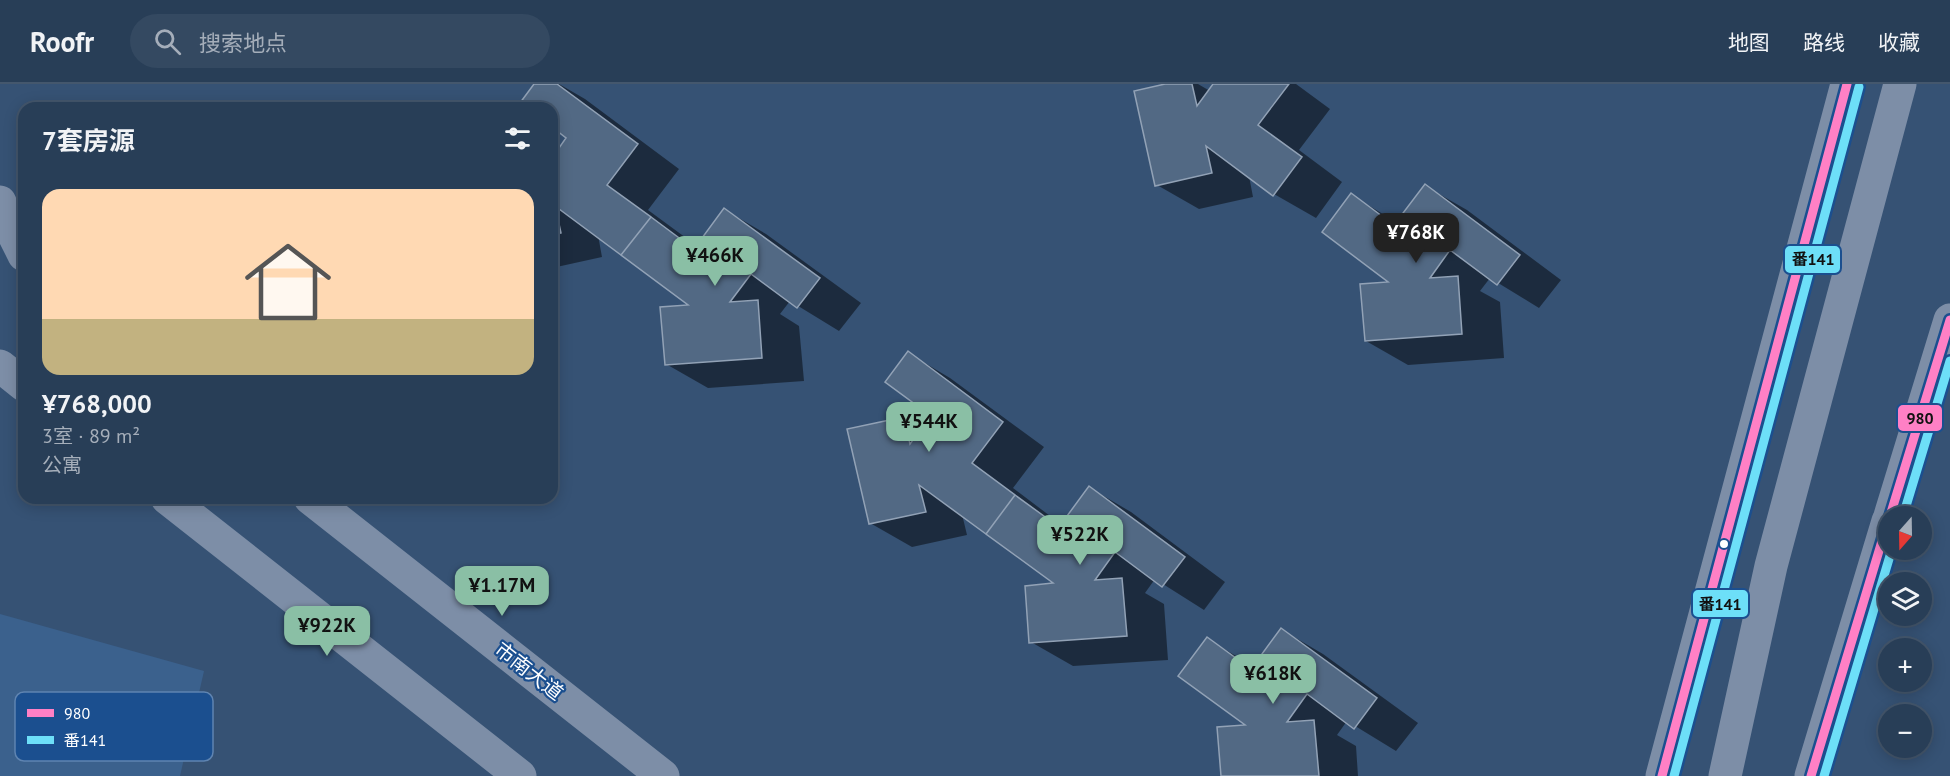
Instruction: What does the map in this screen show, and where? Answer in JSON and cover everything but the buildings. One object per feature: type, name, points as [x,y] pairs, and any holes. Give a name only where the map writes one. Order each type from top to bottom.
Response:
[{"type":"main road","points":[[1662,776],[1847,84]]},
{"type":"main road","points":[[1706,776],[1771,566],[1900,84]]},
{"type":"main road","points":[[0,202],[18,243]]},
{"type":"main road","points":[[0,254],[18,268]]},
{"type":"main road","points":[[1893,506],[1950,320]]},
{"type":"main road","points":[[0,366],[18,380]]},
{"type":"main road","points":[[175,504],[520,776]]},
{"type":"main road","name":"市南大道","points":[[318,504],[663,776]]},
{"type":"main road","points":[[1811,776],[1878,554]]},
{"type":"main road","points":[[1725,776],[1771,566]]},
{"type":"water","points":[[0,614],[204,671],[199,692],[15,692],[15,761],[183,761],[180,776],[0,776]]},
{"type":"transit line","name":"980","points":[[1662,776],[1847,84]]},
{"type":"transit line","name":"番141","points":[[1674,776],[1859,87]]},
{"type":"transit line","name":"980","points":[[1893,506],[1950,320]]},
{"type":"transit line","name":"番141","points":[[1906,506],[1950,361]]},
{"type":"transit line","name":"980","points":[[1811,776],[1878,554]]},
{"type":"transit line","name":"番141","points":[[1824,776],[1889,560]]}]
